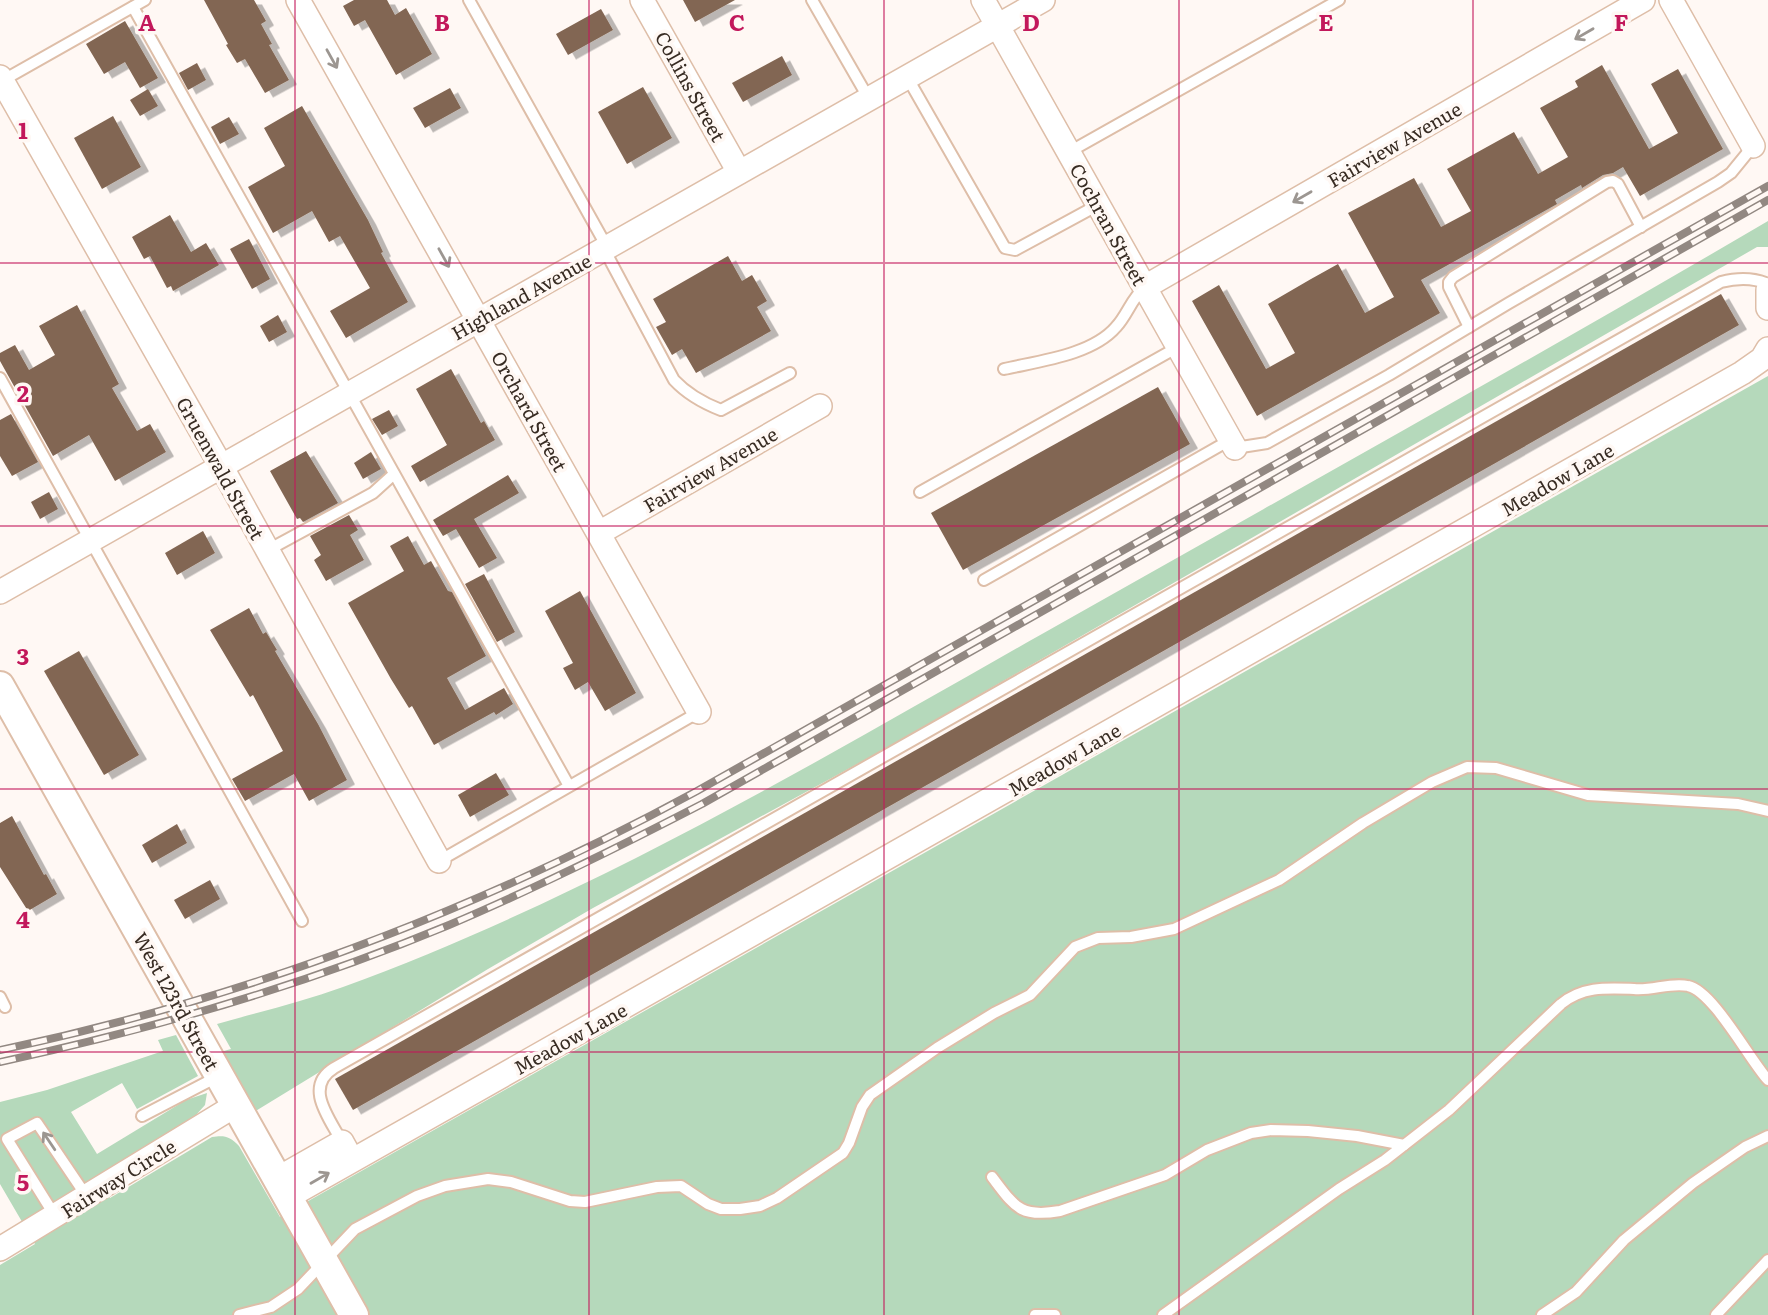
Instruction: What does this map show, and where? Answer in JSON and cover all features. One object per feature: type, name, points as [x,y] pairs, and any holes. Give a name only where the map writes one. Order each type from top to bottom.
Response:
[{"type":"street","name":"Orchard Street","points":[[298,0],[699,712]]},
{"type":"street","name":"Collins Street","points":[[642,0],[739,172]]},
{"type":"street","name":"Cochran Street","points":[[983,0],[1233,444]]},
{"type":"street","name":"Highland Avenue","points":[[0,592],[1043,0]]},
{"type":"street","name":"Fairview Avenue","points":[[1145,287],[1643,0]]},
{"type":"street","points":[[1671,0],[1753,146]]},
{"type":"street","name":"Gruenwald Street","points":[[1,80],[221,466],[439,861]]},
{"type":"street","points":[[1768,290],[1768,308]]},
{"type":"street","name":"Meadow Lane","points":[[283,1188],[1742,373],[1762,359],[1768,349]]},
{"type":"street","name":"Fairview Avenue","points":[[599,533],[820,406]]},
{"type":"street","name":"West 123rd Street","points":[[0,686],[354,1315]]},
{"type":"street","name":"Fairway Circle","points":[[0,1249],[236,1105]]},
{"type":"lane","points":[[1,80],[145,0]]},
{"type":"lane","points":[[469,0],[606,248],[674,380],[684,391],[701,402],[721,410],[790,373]]},
{"type":"lane","points":[[812,0],[869,99]]},
{"type":"lane","points":[[1069,152],[1339,0]]},
{"type":"lane","points":[[133,7],[569,786]]},
{"type":"lane","points":[[907,77],[1005,248],[1015,250],[1098,205]]},
{"type":"lane","points":[[984,580],[1233,444],[1267,443],[1389,376],[1718,183],[1731,173],[1753,146]]},
{"type":"lane","points":[[1469,327],[1449,288],[1453,277],[1607,182],[1618,184],[1641,226]]},
{"type":"lane","points":[[347,1151],[319,1096],[322,1077],[334,1068],[1721,282],[1752,279],[1768,284]]},
{"type":"lane","points":[[1004,369],[1072,353],[1104,338],[1118,326],[1135,295],[1145,287]]},
{"type":"lane","points":[[920,492],[1178,347]]},
{"type":"lane","points":[[0,378],[302,921]]},
{"type":"lane","points":[[268,550],[373,493],[394,474]]},
{"type":"lane","points":[[439,861],[699,712]]},
{"type":"lane","points":[[239,1315],[271,1307],[298,1289],[344,1240],[373,1218],[417,1196],[467,1180],[511,1182],[570,1201],[585,1202],[657,1187],[681,1186],[708,1204],[721,1209],[760,1206],[777,1198],[843,1153],[862,1107],[870,1095],[937,1048],[994,1013],[1030,995],[1075,947],[1098,938],[1131,937],[1174,929],[1257,892],[1299,869],[1406,796],[1460,770],[1481,766],[1496,768],[1599,797],[1738,804],[1768,811]]},
{"type":"lane","points":[[1163,1315],[1404,1145],[1449,1110],[1561,1004],[1584,990],[1604,987],[1649,990],[1688,986],[1700,990],[1722,1015],[1748,1056],[1768,1080]]},
{"type":"lane","points":[[142,1116],[219,1076]]},
{"type":"lane","points":[[55,1216],[7,1139],[37,1123],[87,1198]]},
{"type":"lane","points":[[992,1177],[1013,1204],[1032,1214],[1043,1214],[1060,1211],[1165,1175],[1207,1150],[1251,1133],[1271,1130],[1308,1131],[1357,1136],[1404,1145]]},
{"type":"lane","points":[[1542,1315],[1576,1292],[1625,1240],[1683,1191],[1745,1147],[1768,1136]]},
{"type":"lane","points":[[1716,1315],[1768,1260]]},
{"type":"lane","points":[[1035,1315],[1055,1315]]},
{"type":"green space","points":[[1768,221],[1768,247],[1757,247],[894,744],[593,908],[254,1112],[220,1052],[231,1049],[217,1024],[328,992],[434,952],[612,870],[699,825],[872,731]]},
{"type":"green space","points":[[1768,376],[1768,1315],[0,1315],[0,1265],[35,1244],[0,1184],[0,1102],[47,1090],[163,1051],[158,1040],[176,1035],[198,1076],[137,1109],[122,1083],[71,1112],[97,1154],[186,1100],[207,1093],[205,1105],[196,1115],[97,1176],[110,1198],[212,1137],[227,1137],[239,1146],[280,1217]]},
{"type":"building","points":[[204,0],[254,0],[266,21],[261,24],[272,44],[269,45],[289,80],[265,93],[245,59],[237,63]]},
{"type":"building","points":[[354,0],[387,0],[395,15],[406,8],[432,54],[396,75],[365,20],[354,26],[343,6]]},
{"type":"building","points":[[683,0],[735,0],[695,22]]},
{"type":"building","points":[[601,9],[613,30],[568,55],[556,34]]},
{"type":"building","points":[[125,21],[158,78],[140,88],[125,62],[104,74],[86,44]]},
{"type":"building","points":[[782,56],[792,75],[743,102],[732,83]]},
{"type":"building","points":[[197,63],[206,80],[188,90],[179,73]]},
{"type":"building","points":[[1602,65],[1649,149],[1678,133],[1651,84],[1678,69],[1723,149],[1640,196],[1623,167],[1582,188],[1581,185],[1555,200],[1557,204],[1421,280],[1440,313],[1257,416],[1192,301],[1219,285],[1266,369],[1295,353],[1268,304],[1311,279],[1338,264],[1365,313],[1394,297],[1348,213],[1414,178],[1441,227],[1471,211],[1447,169],[1514,132],[1538,174],[1568,157],[1540,108],[1578,87],[1575,81]]},
{"type":"building","points":[[643,87],[672,138],[627,164],[598,112]]},
{"type":"building","points":[[450,88],[461,108],[425,128],[413,108]]},
{"type":"building","points":[[148,89],[158,106],[140,116],[130,100]]},
{"type":"building","points":[[302,106],[368,220],[383,252],[381,253],[408,302],[346,338],[330,311],[370,288],[340,236],[329,242],[312,211],[273,233],[248,187],[285,166],[264,128]]},
{"type":"building","points":[[113,116],[141,167],[102,189],[74,138]]},
{"type":"building","points":[[229,117],[239,134],[220,144],[211,127]]},
{"type":"building","points":[[170,215],[191,252],[206,243],[219,265],[173,291],[171,286],[167,288],[150,256],[144,259],[132,237]]},
{"type":"building","points":[[249,239],[270,279],[252,289],[230,249]]},
{"type":"building","points":[[728,256],[742,281],[752,275],[767,301],[757,307],[771,331],[696,373],[682,349],[672,355],[656,327],[666,322],[653,299]]},
{"type":"building","points":[[1721,294],[1739,325],[353,1110],[335,1079]]},
{"type":"building","points":[[77,305],[119,384],[112,388],[137,431],[150,424],[166,452],[115,481],[89,435],[53,456],[0,361],[0,353],[15,345],[29,370],[55,355],[39,326]]},
{"type":"building","points":[[278,315],[287,332],[269,342],[260,326]]},
{"type":"building","points":[[451,369],[481,423],[484,421],[495,440],[420,482],[411,466],[447,445],[416,389]]},
{"type":"building","points":[[1158,387],[1190,444],[963,570],[931,513]]},
{"type":"building","points":[[389,410],[398,426],[382,435],[372,419]]},
{"type":"building","points":[[11,414],[38,462],[12,476],[0,456],[0,420]]},
{"type":"building","points":[[306,451],[338,503],[303,522],[300,518],[297,519],[270,471]]},
{"type":"building","points":[[371,452],[381,469],[363,479],[354,463]]},
{"type":"building","points":[[508,475],[519,493],[474,519],[497,558],[479,568],[456,529],[443,536],[433,520]]},
{"type":"building","points":[[49,492],[58,509],[40,519],[31,502]]},
{"type":"building","points":[[349,515],[358,530],[350,535],[364,560],[326,581],[314,560],[321,555],[310,536]]},
{"type":"building","points":[[203,531],[215,553],[177,575],[165,553]]},
{"type":"building","points":[[408,536],[424,565],[431,561],[448,591],[452,592],[486,656],[447,678],[465,710],[504,688],[513,704],[434,745],[412,706],[409,708],[391,679],[348,603],[404,571],[390,546]]},
{"type":"building","points":[[484,574],[515,632],[497,642],[465,584]]},
{"type":"building","points":[[580,591],[636,693],[605,711],[588,682],[575,690],[563,668],[573,663],[545,611]]},
{"type":"building","points":[[249,608],[263,634],[266,632],[277,650],[275,651],[347,780],[309,801],[294,774],[245,801],[232,779],[283,751],[253,695],[250,697],[210,630]]},
{"type":"building","points":[[79,651],[139,755],[104,775],[44,671]]},
{"type":"building","points":[[496,773],[509,795],[470,817],[458,795]]},
{"type":"building","points":[[12,816],[57,894],[28,911],[0,867],[0,823]]},
{"type":"building","points":[[177,824],[187,843],[152,863],[142,845]]},
{"type":"building","points":[[210,880],[220,899],[185,919],[174,900]]},
{"type":"railway","points":[[0,1050],[181,1005],[270,977],[445,912],[614,834],[697,791],[1768,186]]},
{"type":"railway","points":[[0,1062],[171,1020],[284,986],[395,947],[514,897],[577,867],[702,804],[1768,200]]}]
